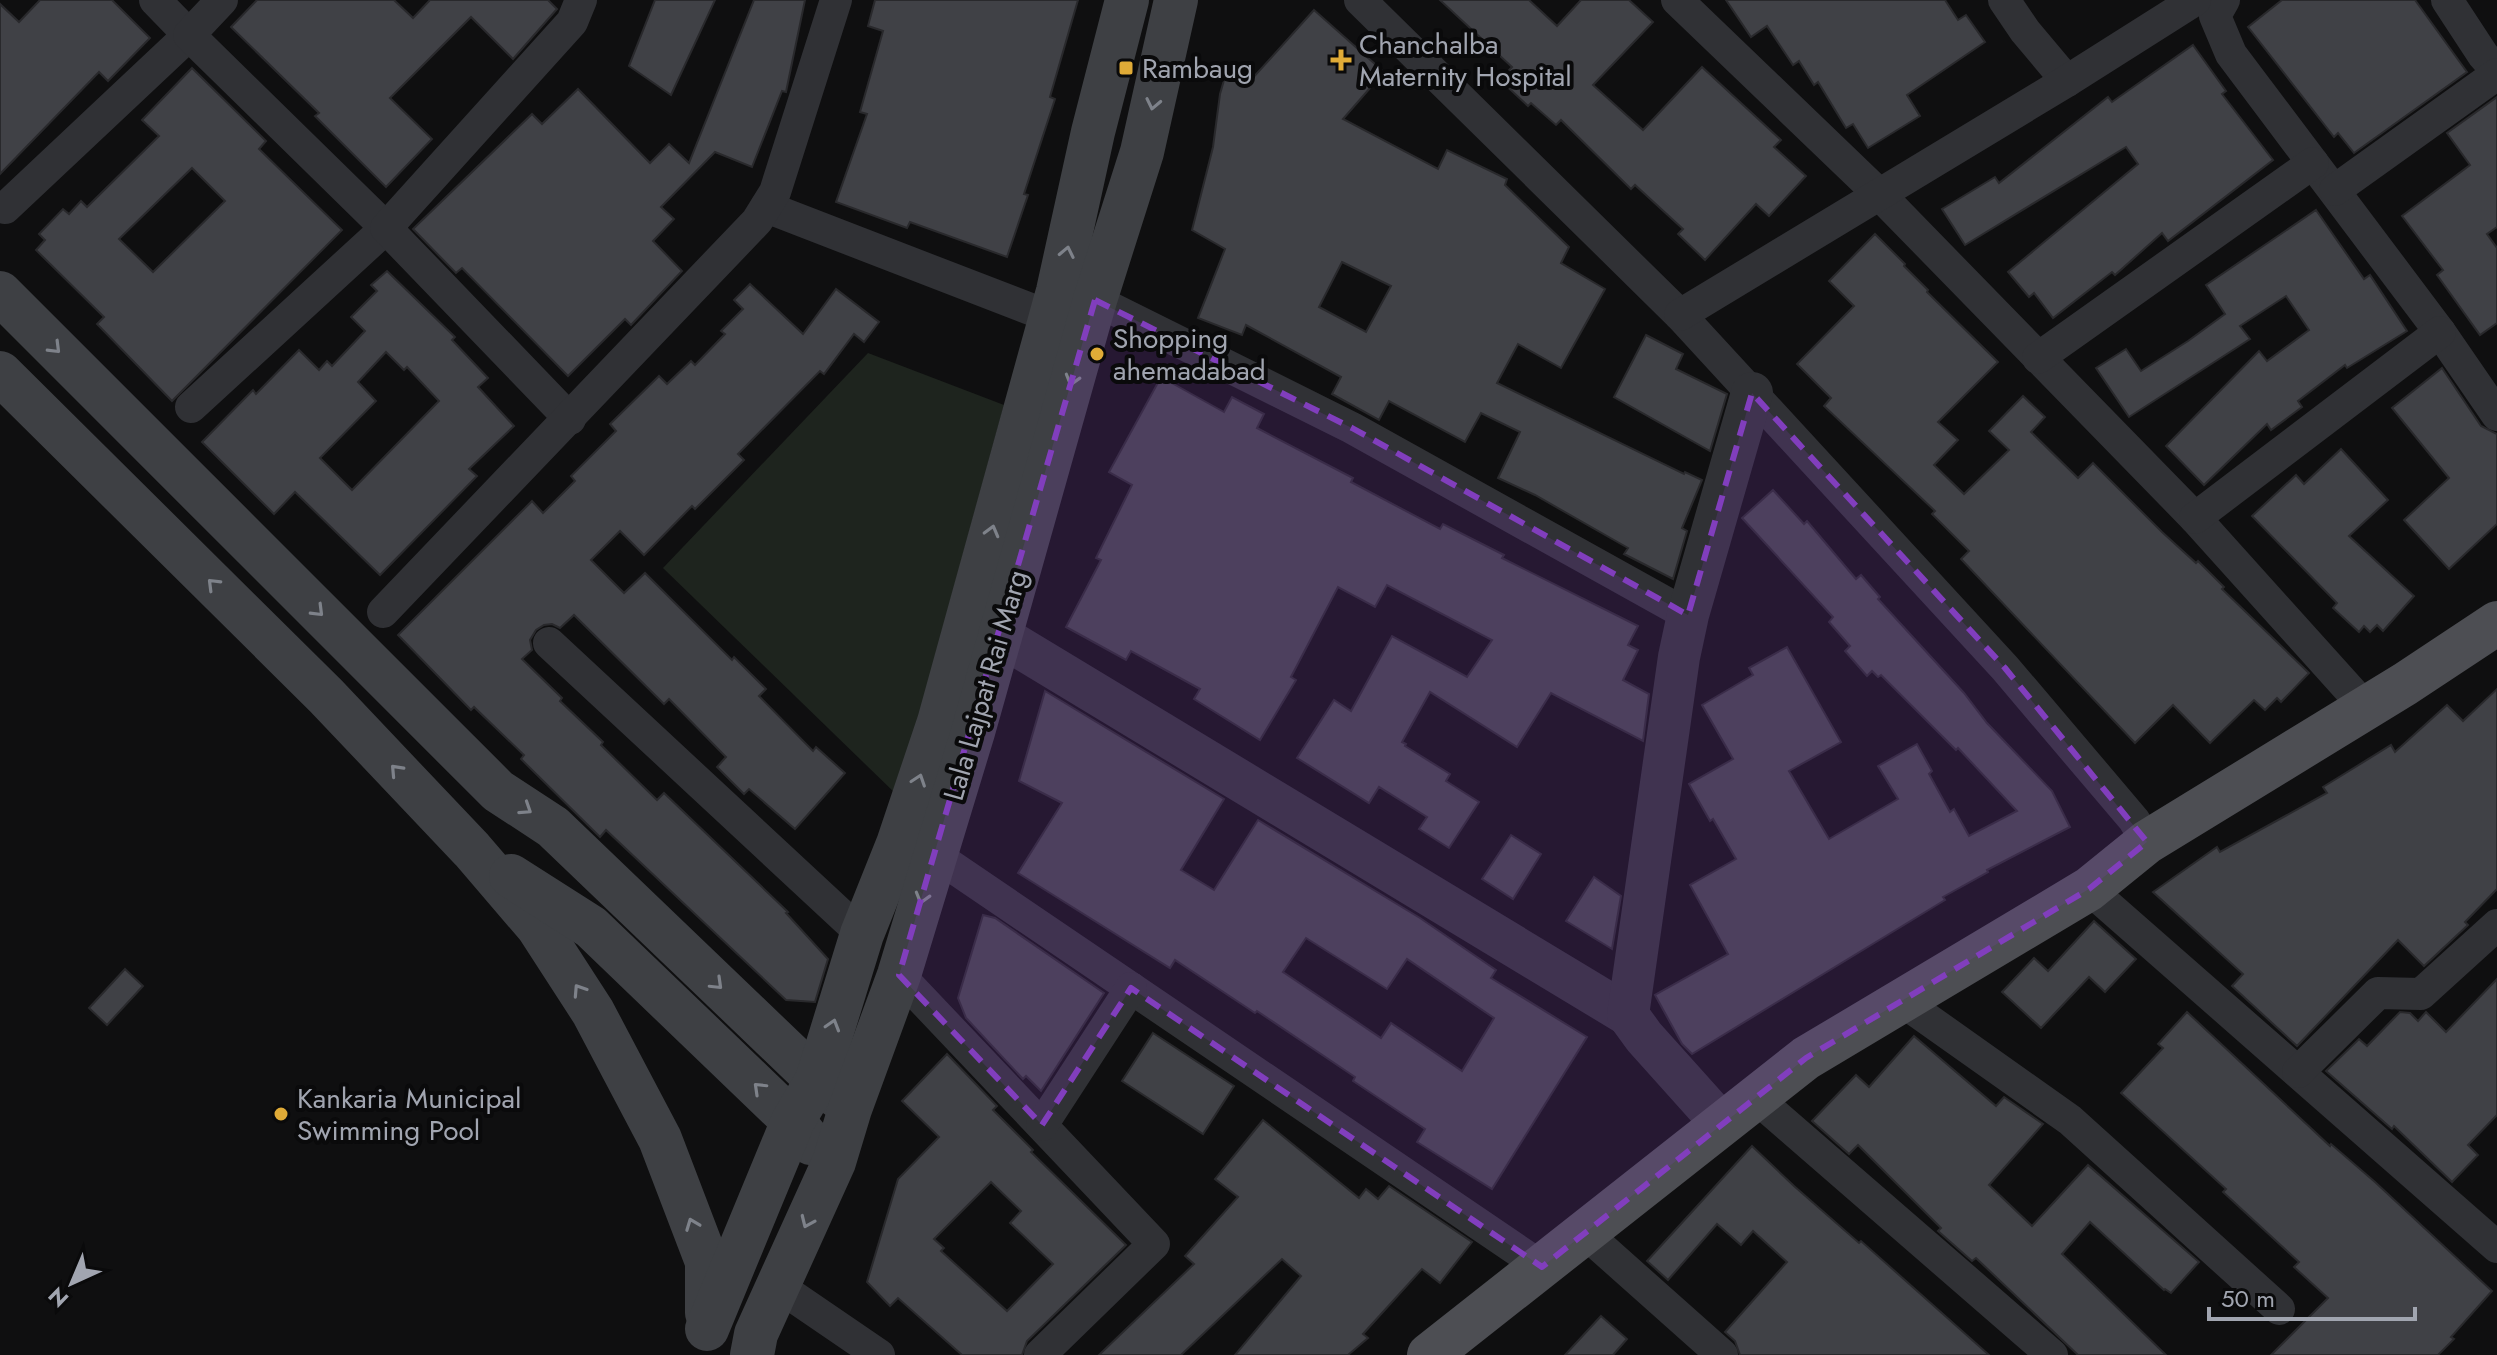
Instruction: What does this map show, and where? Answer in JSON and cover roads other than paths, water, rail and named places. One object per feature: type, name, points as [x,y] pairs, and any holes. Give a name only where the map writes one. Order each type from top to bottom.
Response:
[{"type":"main road","name":"Lala Lajpat Rai Marg","points":[[705,1342],[793,1121],[817,1080],[862,934],[898,844],[939,722],[1051,317],[1127,0]]},
{"type":"main road","name":"Lala Lajpat Rai Marg","points":[[752,1355],[756,1334],[834,1162],[899,975],[1095,300],[1142,152],[1176,0]]},
{"type":"main road","points":[[0,293],[498,791],[553,827],[850,1109]]},
{"type":"main road","points":[[0,373],[316,685],[472,850],[538,927],[593,1012],[660,1139],[707,1262],[705,1342]]},
{"type":"main road","points":[[1429,1355],[1806,1058],[2089,889],[2147,842],[2366,708],[2497,623]]},
{"type":"main road","points":[[443,819],[484,777]]},
{"type":"main road","points":[[472,850],[591,927],[834,1162]]},
{"type":"street","points":[[155,0],[386,228],[570,419]]},
{"type":"street","points":[[5,208],[189,35],[222,0]]},
{"type":"street","points":[[191,407],[386,228],[572,22],[581,0]]},
{"type":"street","points":[[383,612],[757,221],[775,192],[836,0]]},
{"type":"street","points":[[1360,0],[1680,315],[2005,668],[2134,820],[2147,842]]},
{"type":"street","points":[[1677,0],[1879,194],[2195,518],[2366,708]]},
{"type":"street","points":[[2004,0],[2025,31],[2067,81]]},
{"type":"street","points":[[1680,315],[2195,0]]},
{"type":"street","points":[[2224,0],[2215,16],[2231,54],[2440,332],[2497,415]]},
{"type":"street","points":[[2335,190],[2494,62],[2447,0]]},
{"type":"street","points":[[2038,358],[2313,163]]},
{"type":"street","points":[[766,207],[1051,317]]},
{"type":"street","points":[[1095,300],[1352,428],[1688,615]]},
{"type":"street","points":[[2195,518],[2440,332]]},
{"type":"street","points":[[1628,1015],[1679,657],[1688,615],[1752,393]]},
{"type":"street","points":[[999,635],[1628,1015],[1722,1124]]},
{"type":"street","points":[[549,643],[862,934]]},
{"type":"street","points":[[935,855],[1542,1267]]},
{"type":"street","points":[[2089,889],[2497,1247]]},
{"type":"street","points":[[2298,1072],[2378,993],[2421,994],[2497,925]]},
{"type":"street","points":[[899,975],[1154,1244],[1040,1355]]},
{"type":"street","points":[[1042,1125],[1131,988]]},
{"type":"street","points":[[1902,1001],[2070,1120],[2279,1309]]},
{"type":"street","points":[[1756,1098],[2052,1355]]},
{"type":"street","points":[[1585,1233],[1722,1355]]},
{"type":"street","points":[[778,1286],[879,1355]]},
{"type":"place","name":"Chanchalba Maternity Hospital","points":[[1341,60]]},
{"type":"place","name":"Rambaug","points":[[1126,68]]},
{"type":"place","name":"Shopping ahemadabad","points":[[1097,354]]},
{"type":"place","name":"Kankaria Municipal Swimming Pool","points":[[281,1114]]}]
